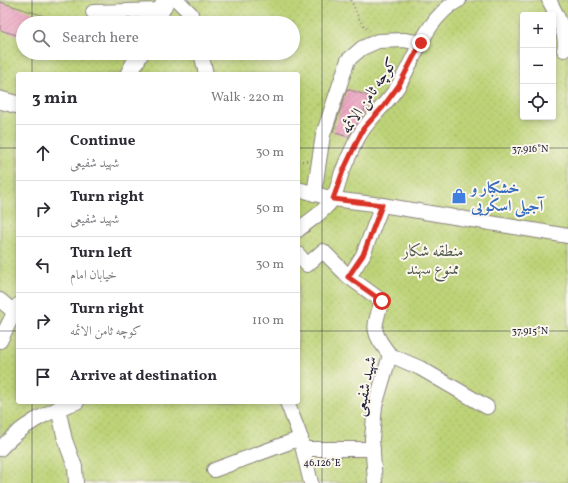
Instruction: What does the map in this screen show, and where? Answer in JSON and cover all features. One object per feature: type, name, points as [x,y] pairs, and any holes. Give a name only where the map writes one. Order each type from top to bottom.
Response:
[{"type":"main road","points":[[130,72],[136,60]]},
{"type":"main road","points":[[0,100],[16,104]]},
{"type":"street","points":[[177,0],[191,16]]},
{"type":"street","name":"کوچه ثامن الائمه","points":[[333,199],[343,171],[363,129],[383,107],[399,85],[421,43],[437,19],[453,3],[459,0]]},
{"type":"street","points":[[548,0],[568,34],[568,45],[564,50]]},
{"type":"street","points":[[92,12],[160,11]]},
{"type":"street","points":[[314,194],[323,135],[348,60],[362,48],[378,41],[404,40],[421,43]]},
{"type":"street","points":[[203,60],[206,72]]},
{"type":"street","points":[[300,190],[333,199],[382,205],[568,236]]},
{"type":"street","points":[[300,229],[321,213],[333,199]]},
{"type":"street","points":[[300,256],[307,265],[323,252],[348,277],[363,255],[382,205]]},
{"type":"street","name":"شهید شفیعی","points":[[348,277],[382,301],[374,328],[378,340],[390,355],[375,406],[373,449],[375,483]]},
{"type":"street","points":[[0,300],[15,318],[0,341]]},
{"type":"street","points":[[390,355],[420,368],[487,407]]},
{"type":"street","points":[[288,404],[302,444],[311,483]]},
{"type":"street","points":[[0,449],[32,421],[60,406],[65,440],[75,467],[76,483]]},
{"type":"street","points":[[214,470],[302,444],[373,449]]},
{"type":"path","points":[[351,0],[360,21],[378,41]]},
{"type":"green space","name":"منطقه شکار ممنوع سهند","points":[[0,0],[568,0],[568,483],[0,483]]},
{"type":"building","points":[[0,2],[44,16],[16,16],[16,35],[0,30]]},
{"type":"building","points":[[347,89],[369,96],[362,117],[348,137],[333,132]]},
{"type":"place","name":"خشکبار و آجیلی اسکویی","points":[[459,196]]},
{"type":"route","points":[[382,301],[348,277],[363,255],[382,205],[333,199],[343,171],[363,129],[383,107],[399,85],[421,43]]}]
